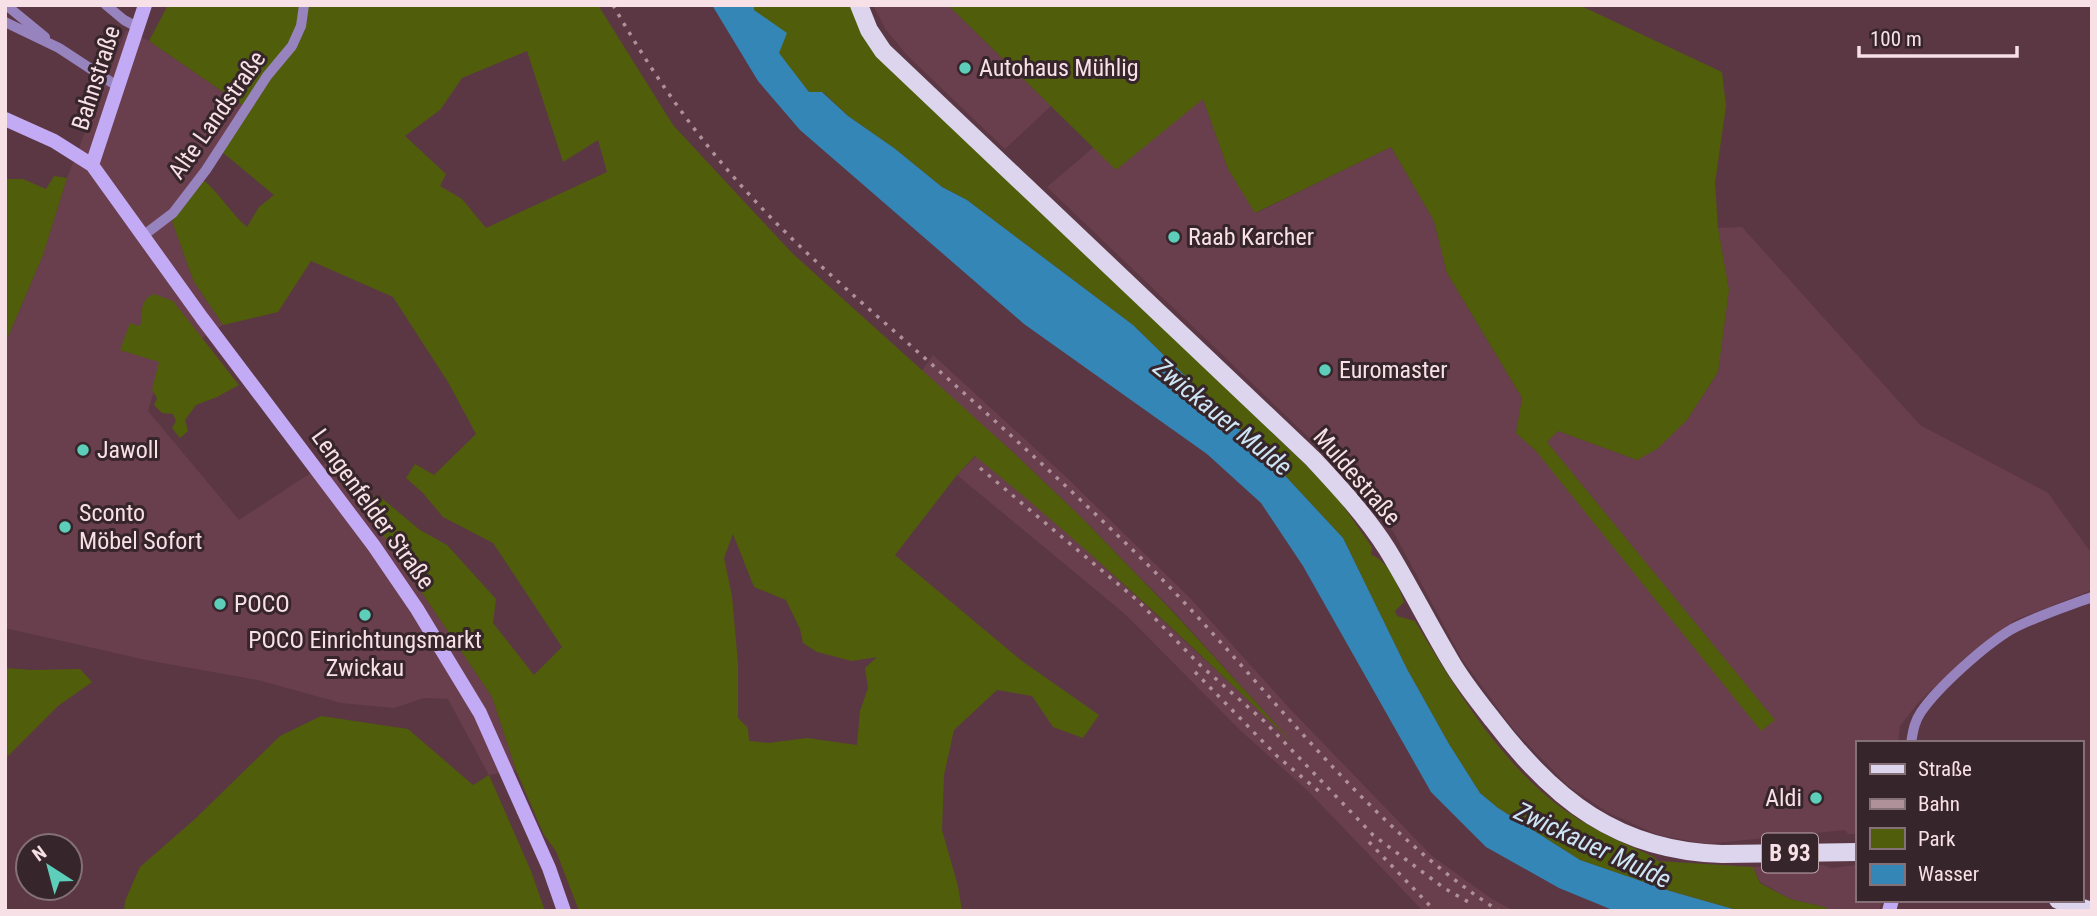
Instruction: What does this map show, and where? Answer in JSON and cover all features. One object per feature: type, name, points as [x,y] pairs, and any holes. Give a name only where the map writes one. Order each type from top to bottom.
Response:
[{"type":"main road","name":"Bahnstraße","points":[[92,165],[145,5]]},
{"type":"main road","name":"Muldestraße","points":[[859,5],[869,30],[883,51],[1303,450],[1346,495],[1387,550],[1452,663],[1474,695],[1514,747],[1561,796],[1612,828],[1666,847],[1722,854],[1856,852]]},
{"type":"main road","points":[[5,118],[54,141],[92,165]]},
{"type":"main road","name":"Lengenfelder Straße","points":[[92,165],[418,609],[480,713],[549,868],[564,911]]},
{"type":"main road","points":[[2064,902],[2092,911]]},
{"type":"street","points":[[6,5],[59,48],[117,86]]},
{"type":"street","points":[[106,5],[137,27]]},
{"type":"street","name":"Alte Landstraße","points":[[144,235],[173,213],[206,170],[267,76],[292,46],[301,26],[304,5]]},
{"type":"street","points":[[5,22],[59,48]]},
{"type":"street","points":[[1910,741],[1914,726],[1928,703],[1987,648],[2009,631],[2029,621],[2092,597]]},
{"type":"shaded area","points":[[873,5],[948,5],[1051,106],[1005,149],[907,55],[886,30]]},
{"type":"shaded area","points":[[126,30],[149,41],[248,109],[222,152],[172,221],[193,280],[223,325],[162,363],[148,411],[239,520],[329,461],[361,502],[492,697],[516,770],[489,775],[448,699],[424,698],[394,708],[341,703],[258,680],[146,660],[5,628],[5,344],[43,255],[67,178]]},
{"type":"shaded area","points":[[1203,99],[1228,169],[1256,213],[1391,147],[1434,221],[1447,273],[1522,398],[1516,433],[1536,451],[1775,721],[1547,442],[1558,431],[1637,460],[1687,420],[1718,372],[1729,290],[1718,228],[1742,227],[1920,425],[2048,493],[2092,554],[2092,590],[2015,620],[1966,657],[1917,704],[1900,726],[1898,741],[1856,741],[1856,834],[1848,834],[1845,830],[1706,844],[1658,835],[1607,812],[1567,785],[1514,730],[1462,659],[1393,531],[1349,476],[1047,187],[1094,147],[1105,157]]},
{"type":"shaded area","points":[[933,355],[1065,476],[1190,598],[1291,710],[1432,856],[1492,899],[1514,911],[1423,911],[1307,790],[1242,732],[1125,614],[957,475],[976,456],[1056,522],[1283,732],[1175,613],[1082,518],[1015,454],[921,372]]},
{"type":"shaded area","points":[[1823,865],[1831,868],[1856,865],[1856,902],[1881,902],[1879,911],[1831,911],[1825,907],[1790,899],[1760,882],[1753,867]]},
{"type":"green space","points":[[168,5],[598,5],[673,125],[792,253],[1082,518],[1174,613],[1293,743],[1137,596],[975,456],[895,555],[1022,661],[1099,715],[1083,738],[1053,727],[1032,696],[997,690],[954,730],[944,775],[942,830],[958,886],[962,911],[579,911],[556,851],[544,835],[516,770],[492,697],[361,502],[378,495],[420,530],[447,545],[496,599],[493,623],[534,675],[562,647],[493,543],[443,517],[406,478],[415,464],[434,475],[476,434],[448,382],[393,297],[311,261],[278,312],[223,325],[193,280],[172,221],[202,179],[247,227],[259,207],[274,195],[222,152],[248,109],[149,41]],"holes":[[[527,51],[563,162],[598,140],[607,172],[486,228],[462,199],[440,186],[446,174],[405,136],[440,110],[462,78]],[[733,534],[754,587],[786,600],[800,629],[803,643],[817,652],[852,661],[877,657],[865,668],[868,688],[860,711],[857,745],[807,738],[768,743],[749,741],[748,728],[738,718],[738,664],[732,596],[724,558]]]},
{"type":"green space","points":[[754,5],[854,5],[877,53],[1305,464],[1339,500],[1372,547],[1371,555],[1383,562],[1396,581],[1404,602],[1395,611],[1397,616],[1415,621],[1477,718],[1513,763],[1555,803],[1590,826],[1658,861],[1753,867],[1760,883],[1790,899],[1825,907],[1831,911],[1740,911],[1670,891],[1580,860],[1498,808],[1480,793],[1407,669],[1343,538],[1264,453],[1133,325],[967,200],[942,187],[894,148],[848,116],[823,92],[809,92],[778,53],[754,10]]},
{"type":"green space","points":[[948,5],[1579,5],[1722,72],[1726,106],[1715,183],[1718,228],[1729,290],[1718,372],[1687,420],[1657,449],[1637,460],[1558,431],[1547,442],[1775,720],[1761,731],[1536,451],[1516,433],[1522,398],[1447,273],[1434,221],[1391,147],[1255,213],[1228,169],[1203,99],[1116,170]]},
{"type":"green space","points":[[54,176],[67,178],[43,255],[5,344],[5,179],[23,179],[46,189]]},
{"type":"green space","points":[[154,294],[173,301],[239,385],[196,405],[185,420],[188,431],[180,438],[172,428],[176,421],[173,414],[162,413],[154,405],[157,398],[152,390],[159,362],[120,350],[130,323],[138,326],[142,323],[144,302]]},
{"type":"green space","points":[[5,668],[80,669],[92,682],[58,706],[5,759]]},
{"type":"green space","points":[[321,716],[408,729],[473,785],[489,775],[531,871],[545,911],[124,911],[125,901],[140,867],[196,818],[280,736]]},
{"type":"water","name":"Zwickauer Mulde","points":[[712,5],[754,5],[754,10],[787,33],[779,53],[809,92],[822,92],[848,116],[894,148],[942,187],[967,200],[1133,325],[1264,453],[1343,538],[1407,669],[1480,793],[1498,808],[1580,860],[1670,891],[1740,911],[1615,911],[1559,888],[1486,847],[1431,792],[1303,566],[1261,503],[1207,454],[1024,324],[800,130],[758,81]]},
{"type":"railway","points":[[613,5],[641,52],[687,119],[738,182],[781,228],[1036,458],[1149,566],[1316,749],[1403,836],[1449,876],[1499,911]]},
{"type":"railway","points":[[980,468],[1137,600],[1200,665],[1264,721],[1373,835],[1444,888],[1472,904]]},
{"type":"railway","points":[[1195,672],[1277,756],[1321,793]]},
{"type":"railway","points":[[1369,842],[1435,911]]},
{"type":"place","name":"Autohaus Mühlig","points":[[965,68]]},
{"type":"place","name":"Raab Karcher","points":[[1174,237]]},
{"type":"place","name":"Euromaster","points":[[1325,370]]},
{"type":"place","name":"Jawoll","points":[[83,450]]},
{"type":"place","name":"Sconto Möbel Sofort","points":[[65,527]]},
{"type":"place","name":"POCO","points":[[220,604]]},
{"type":"place","name":"POCO Einrichtungsmarkt Zwickau","points":[[365,615]]},
{"type":"place","name":"Aldi","points":[[1816,798]]}]
